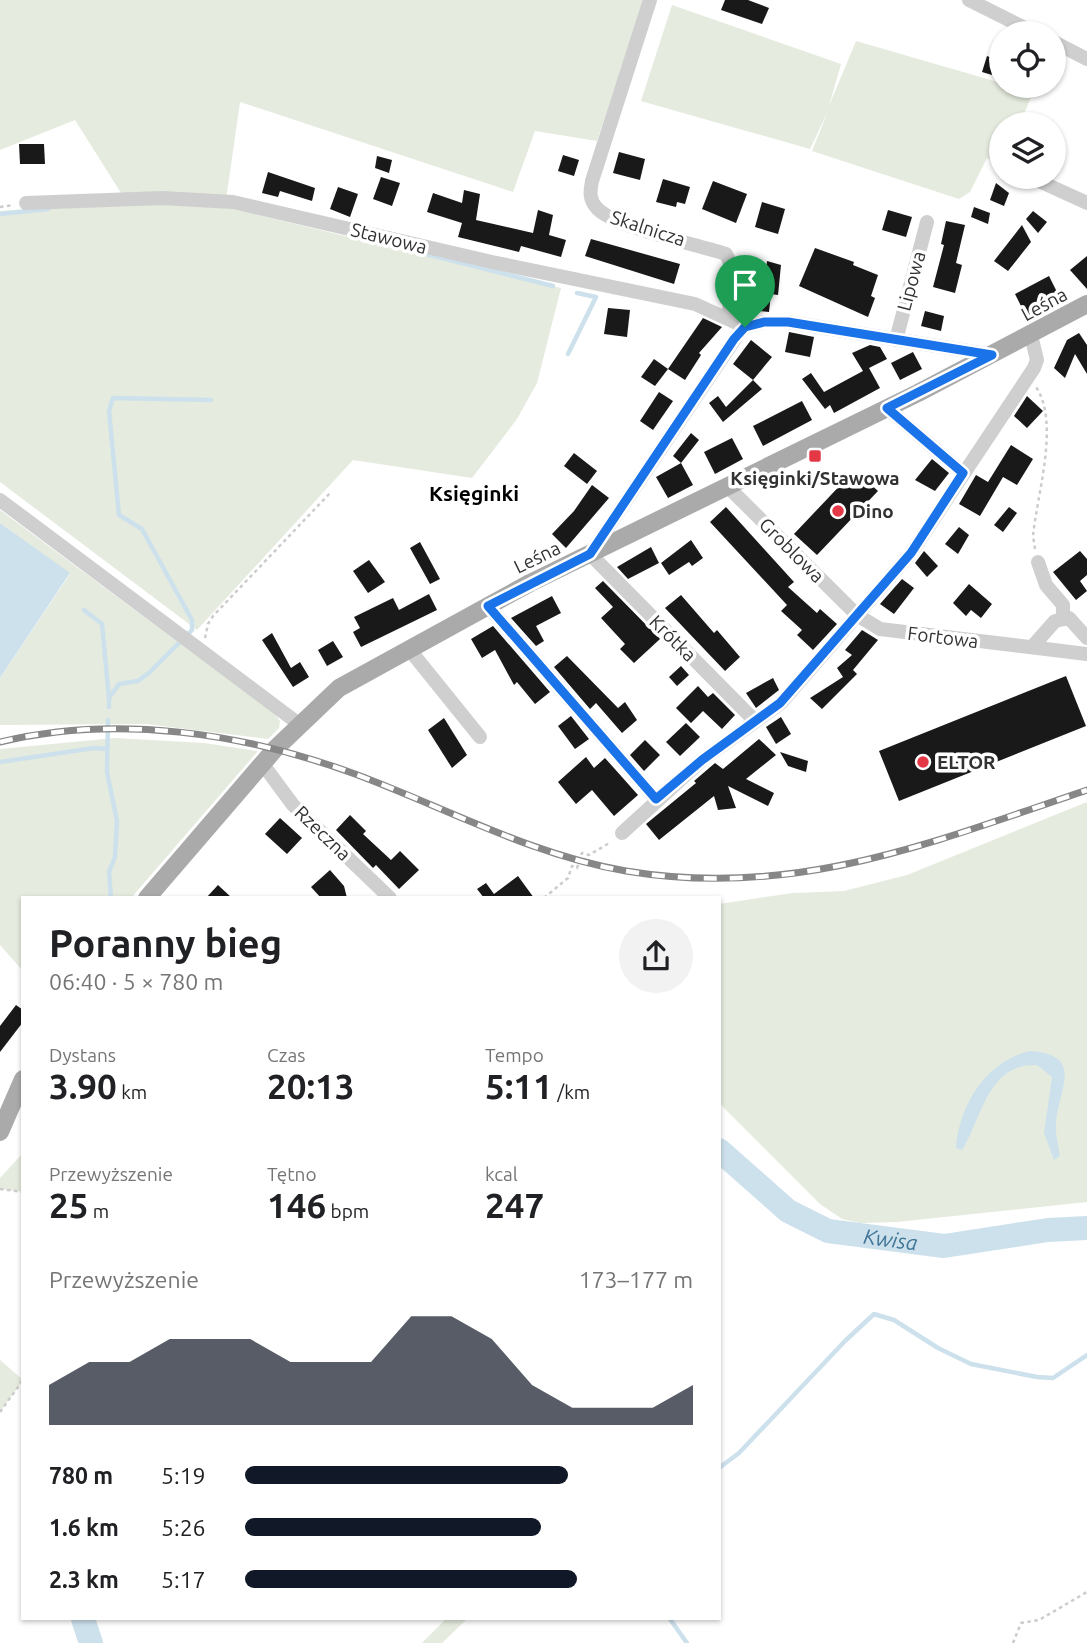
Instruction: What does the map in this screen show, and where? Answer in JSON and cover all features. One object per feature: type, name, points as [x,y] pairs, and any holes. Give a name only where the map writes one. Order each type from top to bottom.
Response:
[{"type":"main road","name":"Leśna","points":[[149,896],[262,763],[299,723],[339,688],[488,606],[887,408],[1087,304]]},
{"type":"main road","points":[[0,1132],[21,1084]]},
{"type":"street","name":"Skalnicza","points":[[650,0],[592,181],[591,200],[597,209],[617,222],[726,254],[731,265],[729,319]]},
{"type":"street","points":[[969,0],[1011,21]]},
{"type":"street","points":[[1066,48],[1087,59]]},
{"type":"street","points":[[1056,189],[1087,203]]},
{"type":"street","name":"Stawowa","points":[[26,203],[162,198],[218,199],[695,304],[745,327]]},
{"type":"street","name":"Lipowa","points":[[896,340],[927,222]]},
{"type":"street","points":[[590,554],[690,401],[745,327],[764,322],[788,322],[992,355]]},
{"type":"street","points":[[622,833],[656,799],[702,760],[780,703],[919,542],[1028,377],[1037,360],[1031,335]]},
{"type":"street","points":[[887,408],[963,473]]},
{"type":"street","name":"Groblowa","points":[[727,486],[857,615]]},
{"type":"street","points":[[0,500],[299,723]]},
{"type":"street","name":"Krótka","points":[[590,554],[755,721]]},
{"type":"street","points":[[1038,562],[1046,585],[1063,605],[1063,620]]},
{"type":"street","points":[[488,606],[656,799]]},
{"type":"street","name":"Fortowa","points":[[857,615],[880,629],[1087,654]]},
{"type":"street","points":[[1032,647],[1055,621],[1069,618],[1087,638]]},
{"type":"street","points":[[409,649],[480,737]]},
{"type":"street","name":"Rzeczna","points":[[262,763],[293,805],[388,896]]},
{"type":"path","points":[[1028,377],[1041,395],[1046,415],[1046,450],[1034,536],[1038,562]]},
{"type":"path","points":[[206,652],[206,631],[213,616],[331,492]]},
{"type":"path","points":[[546,896],[568,878],[572,866],[577,868],[582,853],[589,855],[622,833]]},
{"type":"path","points":[[0,1189],[21,1192]]},
{"type":"path","points":[[0,1412],[21,1383]]},
{"type":"path","points":[[1013,1643],[1021,1623],[1039,1620],[1087,1591]]},
{"type":"shaded area","points":[[0,0],[644,0],[597,141],[535,131],[513,192],[240,102],[225,207],[561,288],[537,383],[517,419],[472,478],[353,460],[197,630],[0,482],[0,211],[71,206],[121,193],[75,120],[0,150]]},
{"type":"shaded area","points":[[672,5],[841,64],[829,106],[856,41],[989,80],[989,98],[1031,98],[1025,112],[989,112],[989,159],[987,158],[970,192],[959,199],[812,151],[828,111],[810,149],[641,101]]},
{"type":"shaded area","points":[[0,510],[275,714],[280,721],[279,728],[268,739],[146,724],[0,725],[0,678],[70,574],[0,523]]},
{"type":"shaded area","points":[[115,738],[204,743],[258,751],[133,896],[21,896],[21,969],[0,945],[0,749]]},
{"type":"shaded area","points":[[1087,802],[1087,1202],[897,1222],[860,1223],[842,1219],[820,1204],[721,1105],[721,904],[793,893],[844,891],[907,875]]},
{"type":"shaded area","points":[[21,1155],[21,1192],[0,1189],[0,1178]]},
{"type":"shaded area","points":[[0,1360],[21,1378],[21,1383],[0,1412]]},
{"type":"shaded area","points":[[445,1620],[466,1620],[442,1643],[422,1643]]},
{"type":"water","points":[[0,523],[70,573],[0,678]]},
{"type":"water","points":[[1030,1051],[1058,1059],[1063,1066],[1064,1086],[1056,1126],[1060,1156],[1054,1160],[1044,1133],[1052,1077],[1037,1065],[1020,1067],[1007,1073],[997,1083],[988,1095],[962,1150],[956,1148],[963,1116],[978,1087],[1000,1064]]},
{"type":"building","points":[[725,0],[748,0],[769,8],[762,24],[721,10]]},
{"type":"building","points":[[987,56],[989,74],[982,72]]},
{"type":"building","points":[[19,144],[44,144],[45,164],[20,164]]},
{"type":"building","points":[[619,152],[645,159],[640,180],[613,173]]},
{"type":"building","points":[[563,155],[579,160],[574,176],[558,171]]},
{"type":"building","points":[[377,156],[392,160],[389,173],[375,168]]},
{"type":"building","points":[[268,172],[315,188],[312,201],[280,191],[278,197],[262,193]]},
{"type":"building","points":[[381,177],[400,183],[392,206],[373,199]]},
{"type":"building","points":[[663,179],[690,187],[685,204],[677,202],[676,207],[656,202]]},
{"type":"building","points":[[713,181],[747,194],[736,223],[702,209]]},
{"type":"building","points":[[338,187],[358,194],[350,217],[330,209]]},
{"type":"building","points":[[994,189],[1004,189],[1009,193],[1004,206],[990,200]]},
{"type":"building","points":[[464,190],[480,194],[476,220],[533,233],[538,210],[553,215],[549,235],[566,240],[561,257],[521,246],[519,252],[458,237],[462,223],[427,212],[433,193],[462,203]]},
{"type":"building","points":[[762,202],[785,209],[778,234],[755,227]]},
{"type":"building","points":[[974,207],[990,213],[988,224],[971,217]]},
{"type":"building","points":[[888,210],[912,217],[906,237],[882,230]]},
{"type":"building","points":[[1033,211],[1047,222],[1038,233],[1026,219]]},
{"type":"building","points":[[946,221],[965,225],[956,263],[962,265],[955,293],[933,287],[944,245],[941,244]]},
{"type":"building","points":[[1022,225],[1031,242],[1008,271],[994,261]]},
{"type":"building","points":[[591,239],[680,264],[674,284],[585,256]]},
{"type":"building","points":[[815,248],[854,262],[853,265],[878,275],[871,296],[875,298],[868,317],[799,286]]},
{"type":"building","points":[[1087,256],[1087,289],[1070,270]]},
{"type":"building","points":[[767,261],[781,265],[778,295],[771,294],[769,312],[739,309],[740,290],[769,293],[764,292]]},
{"type":"building","points":[[1049,276],[1061,300],[1027,318],[1015,294]]},
{"type":"building","points":[[608,308],[630,310],[627,337],[604,334]]},
{"type":"building","points":[[925,311],[944,316],[941,331],[921,326]]},
{"type":"building","points":[[703,318],[722,327],[699,353],[701,355],[685,380],[668,369]]},
{"type":"building","points":[[789,332],[814,337],[810,357],[785,352]]},
{"type":"building","points":[[1079,333],[1087,345],[1087,374],[1075,354],[1065,378],[1054,368],[1067,340]]},
{"type":"building","points":[[751,340],[772,357],[753,380],[733,364]]},
{"type":"building","points":[[870,345],[880,347],[887,359],[869,368],[880,388],[834,413],[830,405],[825,409],[802,379],[811,373],[824,392],[863,371],[852,353]]},
{"type":"building","points":[[913,352],[922,369],[900,380],[891,363]]},
{"type":"building","points":[[654,359],[668,369],[655,386],[641,377]]},
{"type":"building","points":[[753,380],[762,389],[723,422],[709,403],[718,396],[726,407]]},
{"type":"building","points":[[659,392],[673,401],[653,430],[640,421]]},
{"type":"building","points":[[1027,396],[1043,411],[1027,428],[1014,416]]},
{"type":"building","points":[[802,401],[812,420],[763,446],[753,426]]},
{"type":"building","points":[[691,433],[699,440],[681,463],[673,456]]},
{"type":"building","points":[[732,438],[743,459],[715,474],[704,452]]},
{"type":"building","points":[[1011,445],[1033,459],[1017,485],[1003,477],[980,516],[959,504],[976,475],[988,482]]},
{"type":"building","points":[[574,453],[597,471],[587,484],[564,466]]},
{"type":"building","points":[[932,459],[949,473],[935,491],[915,480]]},
{"type":"building","points":[[681,463],[693,485],[668,498],[656,477]]},
{"type":"building","name":"Dino","points":[[848,477],[858,487],[865,479],[878,491],[817,555],[794,534]]},
{"type":"building","points":[[592,485],[609,498],[566,548],[552,534],[574,511]]},
{"type":"building","points":[[726,507],[794,582],[788,587],[817,613],[820,609],[837,624],[813,650],[797,635],[802,630],[781,611],[787,605],[710,522]]},
{"type":"building","points":[[1009,507],[1017,513],[1003,532],[994,525]]},
{"type":"building","points":[[959,527],[969,535],[958,554],[945,544]]},
{"type":"building","points":[[691,540],[703,558],[692,566],[689,562],[669,575],[661,563]]},
{"type":"building","points":[[420,542],[440,579],[430,584],[410,548]]},
{"type":"building","points":[[651,547],[659,563],[628,579],[617,567]]},
{"type":"building","points":[[924,551],[938,566],[927,577],[915,563]]},
{"type":"building","points":[[1080,551],[1087,559],[1087,575],[1080,581],[1087,591],[1076,600],[1053,572]]},
{"type":"building","points":[[369,560],[385,582],[368,593],[353,571]]},
{"type":"building","points":[[902,579],[914,588],[894,614],[880,604]]},
{"type":"building","points":[[603,581],[660,639],[634,663],[620,649],[625,644],[601,618],[613,607],[595,588]]},
{"type":"building","points":[[969,584],[992,604],[981,618],[971,610],[966,616],[953,603]]},
{"type":"building","points":[[429,594],[437,610],[361,647],[353,632],[360,628],[354,617],[393,598],[399,610]]},
{"type":"building","points":[[681,595],[714,633],[717,630],[740,657],[725,671],[665,608]]},
{"type":"building","points":[[552,596],[561,613],[536,626],[544,641],[536,646],[511,618]]},
{"type":"building","points":[[493,626],[550,692],[535,704],[517,682],[514,685],[495,650],[482,658],[471,639]]},
{"type":"building","points":[[862,630],[878,640],[853,670],[857,674],[822,709],[810,698],[843,677],[837,668],[852,655],[845,650]]},
{"type":"building","points":[[272,633],[291,668],[300,662],[309,677],[293,687],[262,640]]},
{"type":"building","points":[[333,641],[343,657],[327,666],[318,650]]},
{"type":"building","points":[[567,656],[618,708],[625,702],[637,720],[622,733],[596,703],[590,709],[554,667]]},
{"type":"building","points":[[681,666],[689,675],[677,686],[669,677]]},
{"type":"building","points":[[1066,676],[1086,726],[899,801],[879,751]]},
{"type":"building","points":[[773,678],[779,690],[756,708],[746,693]]},
{"type":"building","points":[[698,686],[708,697],[713,693],[735,715],[722,729],[703,711],[691,723],[676,708]]},
{"type":"building","points":[[571,716],[589,739],[575,749],[558,726]]},
{"type":"building","points":[[781,717],[791,734],[776,744],[766,727]]},
{"type":"building","points":[[444,718],[467,755],[452,768],[428,730]]},
{"type":"building","points":[[686,723],[700,737],[680,756],[666,742]]},
{"type":"building","points":[[759,739],[776,755],[746,779],[774,793],[768,806],[728,786],[736,808],[718,810],[714,796],[659,840],[646,824],[696,783],[694,781],[715,763],[723,769]]},
{"type":"building","points":[[645,740],[660,755],[644,771],[630,755]]},
{"type":"building","points":[[780,752],[808,761],[806,772],[788,766]]},
{"type":"building","points":[[586,757],[594,768],[605,758],[638,795],[614,816],[592,790],[576,804],[558,782]]},
{"type":"building","points":[[350,815],[366,831],[363,834],[391,860],[400,851],[419,870],[399,889],[376,865],[373,868],[336,830]]},
{"type":"building","points":[[280,818],[302,838],[287,854],[265,834]]},
{"type":"building","points":[[330,870],[344,886],[346,896],[319,896],[311,887]]},
{"type":"building","points":[[518,876],[533,896],[482,896],[477,889],[486,883],[494,894]]},
{"type":"building","points":[[218,885],[230,896],[208,896]]},
{"type":"building","points":[[16,1005],[21,1009],[21,1025],[0,1052],[0,1026]]},
{"type":"waterway","points":[[0,214],[48,209]]},
{"type":"waterway","points":[[418,252],[553,286]]},
{"type":"waterway","points":[[568,354],[596,297],[577,293]]},
{"type":"waterway","points":[[109,707],[109,698],[119,684],[138,681],[192,630],[192,620],[142,529],[119,515],[109,411],[113,398],[211,400]]},
{"type":"waterway","points":[[84,610],[102,624],[109,698]]},
{"type":"waterway","points":[[108,720],[107,772],[117,821],[115,857],[109,872],[111,896]]},
{"type":"waterway","points":[[0,762],[94,748],[107,749]]},
{"type":"waterway","name":"Kwisa","points":[[721,1152],[788,1211],[828,1231],[944,1246],[1048,1230],[1087,1228]]},
{"type":"waterway","points":[[721,1466],[739,1453],[874,1314],[894,1320],[938,1348],[971,1364],[1037,1377],[1053,1378],[1087,1355]]},
{"type":"waterway","name":"Kwisa","points":[[83,1620],[91,1643]]},
{"type":"waterway","points":[[671,1620],[687,1643]]},
{"type":"railway","points":[[0,742],[89,729],[134,729],[224,738],[313,760],[355,774],[556,854],[626,871],[688,878],[748,878],[805,872],[861,861],[973,829],[1087,790]]},
{"type":"place","name":"Księginki/Stawowa","points":[[815,456]]},
{"type":"place","name":"Dino","points":[[838,511]]},
{"type":"place","name":"ELTOR","points":[[923,762]]},
{"type":"district","name":"Księginki","points":[[474,493]]},
{"type":"route","points":[[764,322],[788,322],[992,355],[887,408],[963,473],[934,522],[911,553],[780,703],[702,760],[656,799],[488,606],[590,554],[690,401],[745,327],[764,322]]}]
